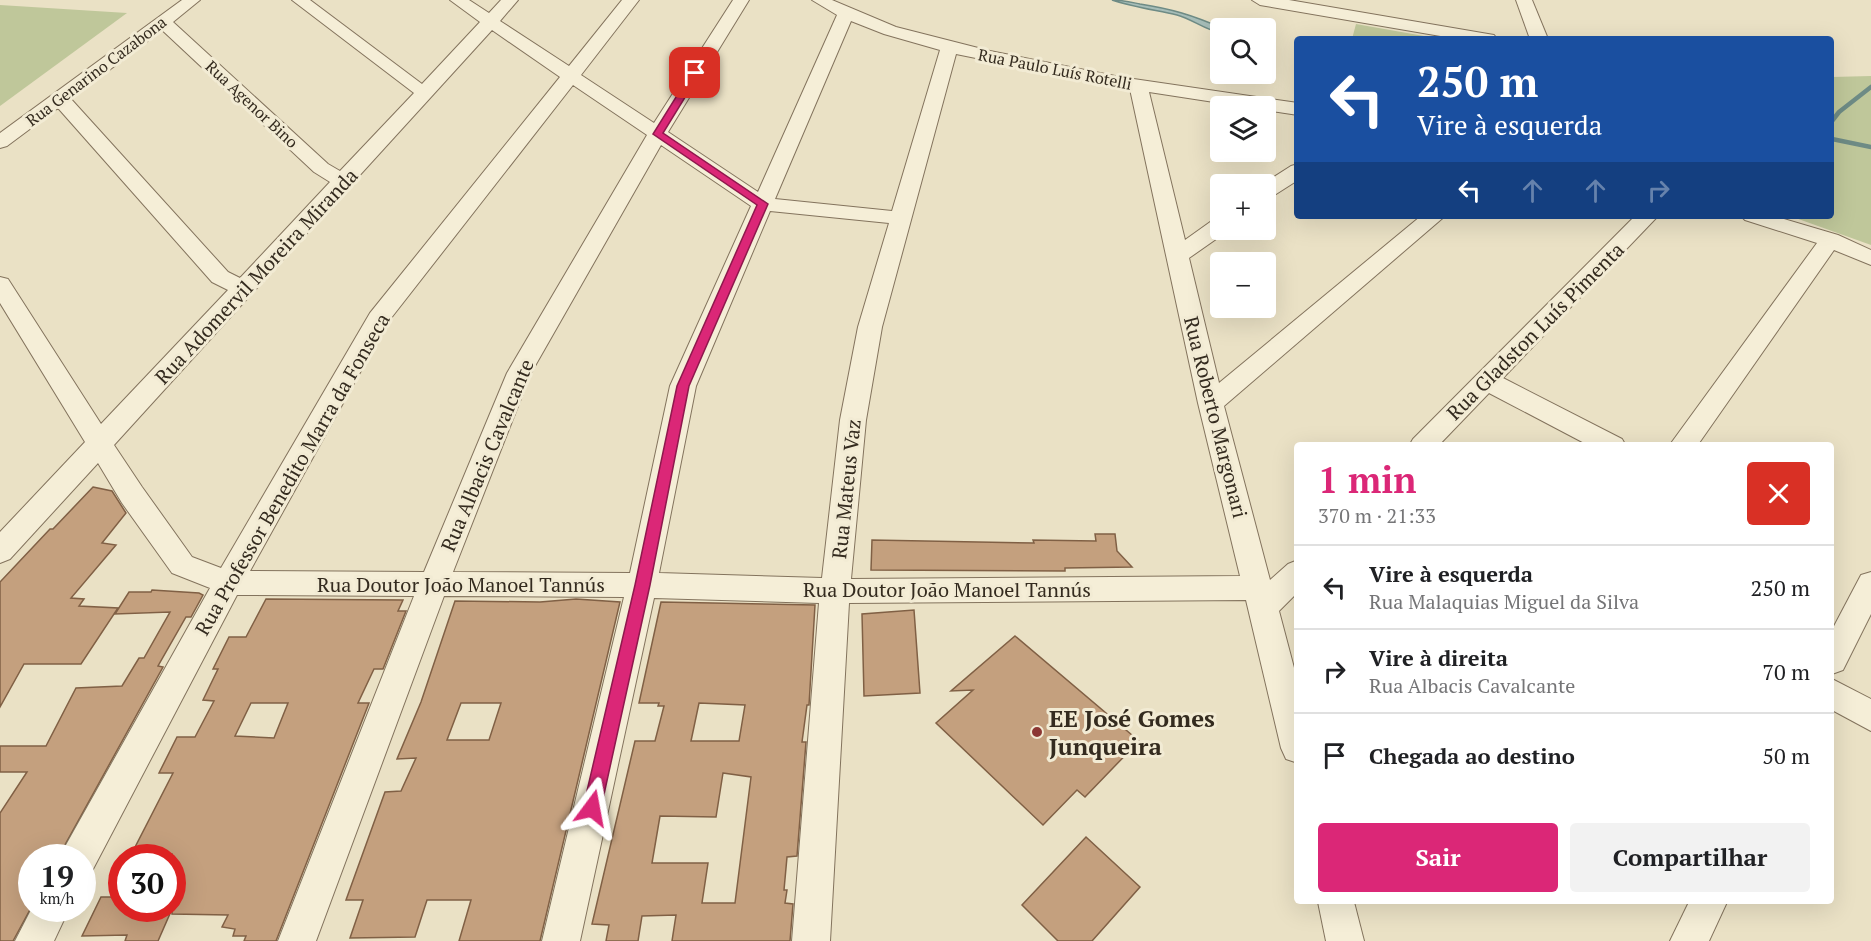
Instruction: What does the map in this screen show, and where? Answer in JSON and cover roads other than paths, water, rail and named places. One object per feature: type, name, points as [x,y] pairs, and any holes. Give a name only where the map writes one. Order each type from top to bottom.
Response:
[{"type":"street","name":"Rua Genarino Cazabona","points":[[0,142],[192,0]]},
{"type":"street","points":[[300,0],[416,88],[428,91]]},
{"type":"street","points":[[458,0],[762,204],[901,218]]},
{"type":"street","name":"Rua Adomervil Moreira Miranda","points":[[0,551],[344,182],[510,0]]},
{"type":"street","name":"Rua Professor Benedito Marra da Fonseca","points":[[87,844],[228,583],[378,318],[631,0]]},
{"type":"street","name":"Rua Albacis Cavalcante","points":[[297,941],[433,585],[519,373],[657,134],[741,0]]},
{"type":"street","name":"Rua Paulo Luís Rotelli","points":[[820,0],[845,15],[948,48],[1138,85],[1294,108]]},
{"type":"street","points":[[1260,0],[1318,6],[1473,36]]},
{"type":"street","points":[[1524,0],[1538,36]]},
{"type":"street","points":[[561,941],[642,585],[683,386],[845,15]]},
{"type":"street","name":"Rua Agenor Bino","points":[[163,22],[321,168],[344,182]]},
{"type":"street","name":"Rua Mateus Vaz","points":[[811,941],[835,591],[853,420],[870,327],[948,48]]},
{"type":"street","name":"Rua Roberto Margonari","points":[[1138,85],[1211,403],[1294,732]]},
{"type":"street","points":[[60,98],[220,277],[244,289]]},
{"type":"street","points":[[1276,185],[1294,173]]},
{"type":"street","points":[[1211,403],[1430,219]]},
{"type":"street","name":"Rua Gladston Luís Pimenta","points":[[1426,442],[1644,219]]},
{"type":"street","points":[[1762,219],[1830,240],[1871,258]]},
{"type":"street","points":[[1177,256],[1210,233]]},
{"type":"street","points":[[1685,442],[1830,240]]},
{"type":"street","name":"Rua Doutor João Manoel Tannús","points":[[0,284],[132,495],[182,564],[228,583],[642,585],[835,591],[1260,598]]},
{"type":"street","points":[[1486,380],[1605,442]]},
{"type":"street","points":[[1260,598],[1294,575]]},
{"type":"street","points":[[1834,656],[1871,584]]},
{"type":"street","points":[[1834,694],[1871,716]]},
{"type":"street","points":[[1689,941],[1708,904]]},
{"type":"street","points":[[34,941],[44,922]]},
{"type":"water","points":[[1112,0],[1182,13],[1210,23],[1210,29],[1177,15]]},
{"type":"waterway","points":[[1834,118],[1871,87]]},
{"type":"waterway","points":[[1834,139],[1871,147]]},
{"type":"place","name":"EE José Gomes Junqueira","points":[[1037,732]]}]
